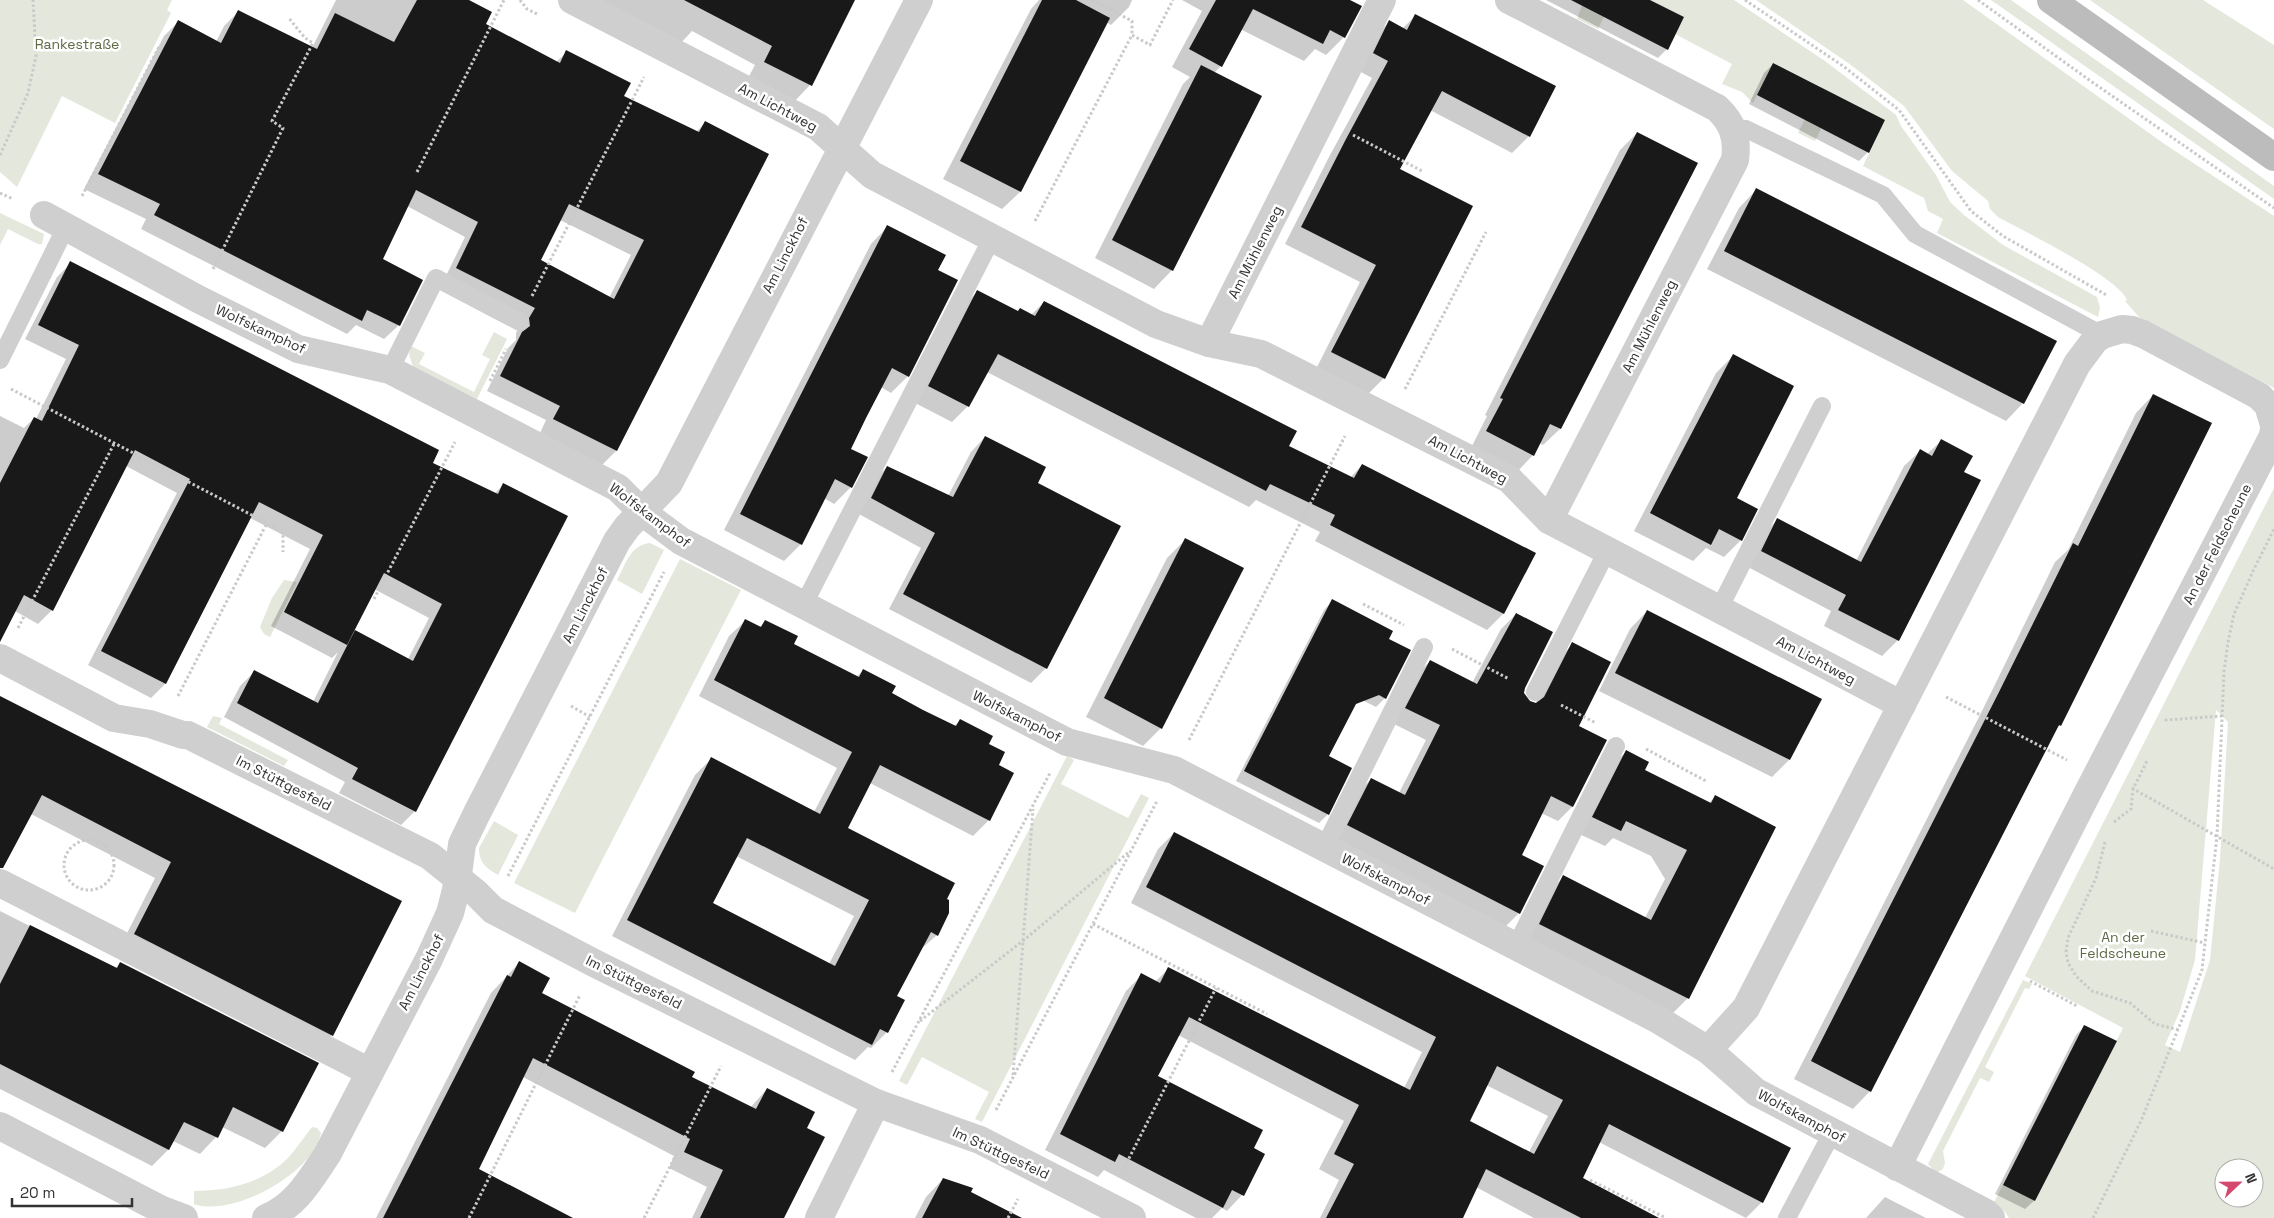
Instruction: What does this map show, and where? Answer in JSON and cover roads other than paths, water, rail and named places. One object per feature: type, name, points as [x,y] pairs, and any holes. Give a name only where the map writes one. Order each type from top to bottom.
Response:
[{"type":"main road","points":[[2051,0],[2274,157]]},
{"type":"street","name":"Am Lichtweg","points":[[572,0],[818,127],[872,175],[1156,324],[1209,343],[1261,354],[1509,479],[1549,520],[1902,705]]},
{"type":"street","name":"Am Linckhof","points":[[272,1217],[292,1203],[327,1155],[429,959],[450,913],[458,878],[462,844],[477,813],[617,541],[627,527],[669,483],[919,0]]},
{"type":"street","name":"Am Mühlenweg","points":[[1209,343],[1382,0]]},
{"type":"street","points":[[1509,0],[1709,103],[1724,114],[1733,128]]},
{"type":"street","name":"Am Mühlenweg","points":[[1549,520],[1734,160],[1736,140],[1733,128]]},
{"type":"street","name":"Wolfskamphof","points":[[55,221],[198,299],[298,350],[390,370],[618,488],[642,512],[681,541],[1067,742],[1174,770],[1516,946],[1657,1019],[1708,1050],[1756,1092],[1986,1213],[1991,1218]]},
{"type":"street","name":"An der Feldscheune","points":[[1897,1167],[2269,443],[2274,427],[2268,405],[2259,396],[2143,334],[2122,329],[2102,335]]},
{"type":"street","points":[[1708,1050],[1746,1008],[2076,364],[2102,335]]},
{"type":"street","name":"Im Stüttgesfeld","points":[[0,658],[114,718],[150,724],[188,735],[430,856],[476,893],[492,910],[596,964],[876,1103],[980,1140],[1132,1218]]},
{"type":"street","points":[[0,883],[370,1072]]},
{"type":"street","points":[[819,1218],[876,1103]]},
{"type":"street","points":[[0,1126],[154,1205],[184,1218]]},
{"type":"lane","points":[[1733,128],[1746,129],[1883,195],[1915,234],[2102,335]]},
{"type":"lane","points":[[0,360],[55,221]]},
{"type":"lane","points":[[803,606],[992,238]]},
{"type":"lane","points":[[390,370],[436,278],[520,322]]},
{"type":"lane","points":[[1719,609],[1822,406]]},
{"type":"lane","points":[[1535,692],[1607,550]]},
{"type":"lane","points":[[1324,848],[1424,648]]},
{"type":"lane","points":[[1516,946],[1616,746]]},
{"type":"lane","points":[[1787,1218],[1832,1133]]},
{"type":"park label","name":"Rankestraße","points":[[77,44]]}]
